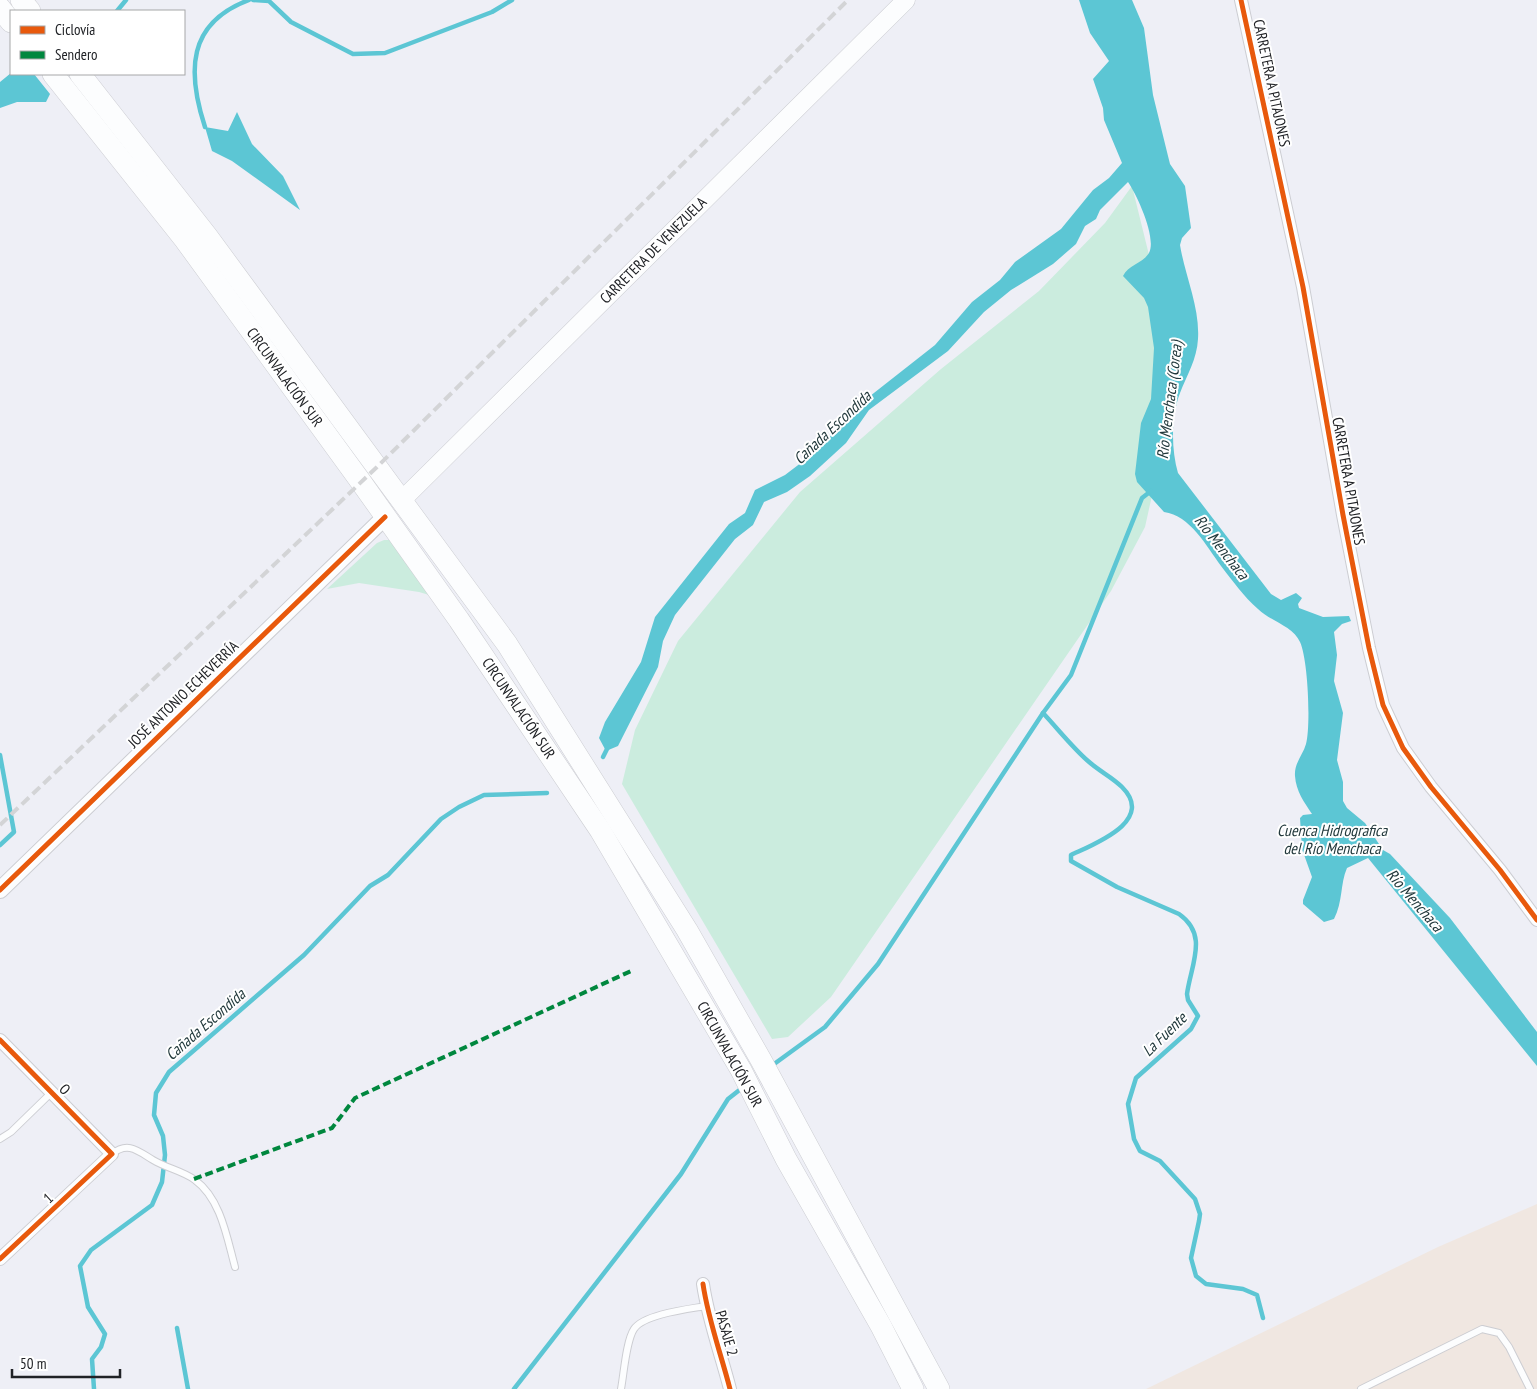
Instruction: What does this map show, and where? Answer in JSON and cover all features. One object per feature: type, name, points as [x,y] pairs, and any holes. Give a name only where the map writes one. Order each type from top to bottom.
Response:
[{"type":"highway","points":[[21,0],[29,10]]},
{"type":"highway","points":[[0,8],[10,21]]},
{"type":"highway","name":"CIRCUNVALACIÓN SUR","points":[[56,75],[77,82],[207,236],[507,644],[687,930],[762,1060],[939,1389]]},
{"type":"highway","name":"CIRCUNVALACIÓN SUR","points":[[77,82],[185,240],[460,620],[600,830],[741,1070],[786,1159],[881,1326],[913,1389]]},
{"type":"highway","points":[[385,516],[401,501]]},
{"type":"main road","name":"CARRETERA DE VENEZUELA","points":[[401,501],[906,0]]},
{"type":"street","name":"CARRETERA A PITAJONES","points":[[1241,0],[1303,287],[1343,515],[1383,705],[1400,742],[1431,788],[1500,870],[1537,920]]},
{"type":"street","name":"JOSÉ ANTONIO ECHEVERRÍA","points":[[0,890],[385,516]]},
{"type":"street","name":"O","points":[[0,1040],[112,1154]]},
{"type":"street","name":"1","points":[[0,1259],[112,1154]]},
{"type":"street","name":"PASAJE 2","points":[[703,1284],[706,1306],[730,1389]]},
{"type":"lane","points":[[0,1139],[11,1132],[52,1092]]},
{"type":"lane","points":[[112,1154],[125,1147],[135,1148],[164,1166],[194,1179],[205,1188],[219,1213],[235,1267]]},
{"type":"lane","points":[[621,1389],[631,1338],[634,1329],[641,1321],[680,1310],[706,1306]]},
{"type":"lane","points":[[1361,1389],[1482,1329],[1499,1333],[1509,1347],[1530,1389]]},
{"type":"shaded area","points":[[1537,1204],[1537,1389],[1146,1389],[1438,1247]]},
{"type":"green space","points":[[1132,186],[1149,255],[1158,369],[1153,491],[1145,527],[1111,591],[831,997],[788,1037],[772,1039],[622,784],[635,730],[678,641],[800,492],[941,369],[1039,291],[1105,223]]},
{"type":"green space","points":[[391,540],[436,597],[419,592],[359,583],[327,589],[377,543]]},
{"type":"water","name":"Cuenca Hidrografica del Río Menchaca","points":[[1079,0],[1132,0],[1144,28],[1153,95],[1170,164],[1185,186],[1191,228],[1182,238],[1180,245],[1195,303],[1198,339],[1194,360],[1180,393],[1175,412],[1173,443],[1178,473],[1271,594],[1281,600],[1296,593],[1302,598],[1298,604],[1299,608],[1323,617],[1349,616],[1351,621],[1342,624],[1334,632],[1337,655],[1334,681],[1343,713],[1337,760],[1343,782],[1343,801],[1347,808],[1365,823],[1383,850],[1390,854],[1450,918],[1537,1032],[1537,1066],[1368,858],[1347,868],[1339,906],[1334,919],[1324,922],[1303,904],[1312,877],[1302,849],[1300,818],[1303,815],[1312,814],[1303,801],[1295,776],[1297,763],[1303,752],[1308,735],[1307,677],[1300,642],[1297,636],[1263,613],[1243,594],[1190,525],[1173,514],[1164,512],[1137,482],[1135,474],[1141,423],[1151,399],[1154,348],[1148,307],[1144,298],[1123,276],[1128,269],[1146,257],[1151,246],[1145,217],[1128,182],[1100,210],[1096,219],[1085,226],[1076,244],[1053,264],[1011,290],[984,312],[948,351],[869,410],[846,443],[810,476],[787,492],[764,502],[753,525],[735,539],[675,615],[663,641],[658,667],[618,746],[606,751],[599,738],[605,722],[641,662],[655,617],[729,524],[745,513],[755,490],[785,475],[814,453],[865,400],[935,345],[972,302],[1000,280],[1015,262],[1061,229],[1093,190],[1109,178],[1122,163],[1104,120],[1103,108],[1093,79],[1109,61],[1090,33]]},
{"type":"water","points":[[10,74],[35,75],[50,94],[46,102],[17,102],[0,108],[0,82]]},
{"type":"water","points":[[237,112],[252,144],[283,176],[300,210],[232,161],[212,151],[205,127],[228,131]]},
{"type":"waterway","points":[[118,10],[126,0]]},
{"type":"waterway","points":[[205,127],[196,87],[197,51],[203,36],[213,22],[229,10],[249,0]]},
{"type":"waterway","points":[[253,0],[269,1],[291,22],[353,54],[385,53],[492,12],[512,0]]},
{"type":"waterway","points":[[770,1067],[825,1027],[878,964],[1043,713],[1071,675],[1142,498],[1151,491]]},
{"type":"waterway","name":"La Fuente","points":[[1043,713],[1082,756],[1118,783],[1131,799],[1132,810],[1127,821],[1106,838],[1071,855],[1071,861],[1117,887],[1179,914],[1188,922],[1193,931],[1196,951],[1187,994],[1188,1000],[1198,1016],[1191,1029],[1136,1078],[1128,1104],[1134,1139],[1140,1151],[1160,1161],[1195,1199],[1200,1214],[1191,1258],[1196,1276],[1206,1284],[1243,1289],[1257,1295],[1263,1318]]},
{"type":"waterway","name":"Cañada Escondida","points":[[603,757],[608,747]]},
{"type":"waterway","points":[[0,755],[14,832],[0,845]]},
{"type":"waterway","name":"Cañada Escondida","points":[[94,1389],[92,1359],[101,1347],[105,1334],[88,1307],[80,1266],[91,1250],[152,1205],[162,1182],[165,1155],[163,1136],[154,1115],[156,1093],[169,1072],[304,955],[370,886],[388,875],[441,819],[459,807],[484,795],[547,793]]},
{"type":"waterway","points":[[514,1389],[681,1174],[728,1099],[742,1088]]},
{"type":"waterway","name":"Cañada Escondida","points":[[177,1328],[188,1389]]},
{"type":"railway","points":[[0,825],[377,467],[848,0]]},
{"type":"marked path","points":[[194,1179],[332,1128],[355,1098],[631,971]]},
{"type":"cycle path","points":[[1241,0],[1303,287],[1343,515],[1369,648],[1383,705],[1403,748],[1431,787],[1500,870],[1537,920]]},
{"type":"cycle path","points":[[0,890],[385,517]]},
{"type":"cycle path","points":[[0,1040],[112,1154],[0,1259]]},
{"type":"cycle path","points":[[703,1284],[711,1323],[730,1389]]},
{"type":"water label","name":"Río Menchaca (Corea)","points":[[1169,400]]},
{"type":"water label","name":"Río Menchaca","points":[[1222,547]]},
{"type":"water label","name":"Río Menchaca","points":[[1415,900]]}]
